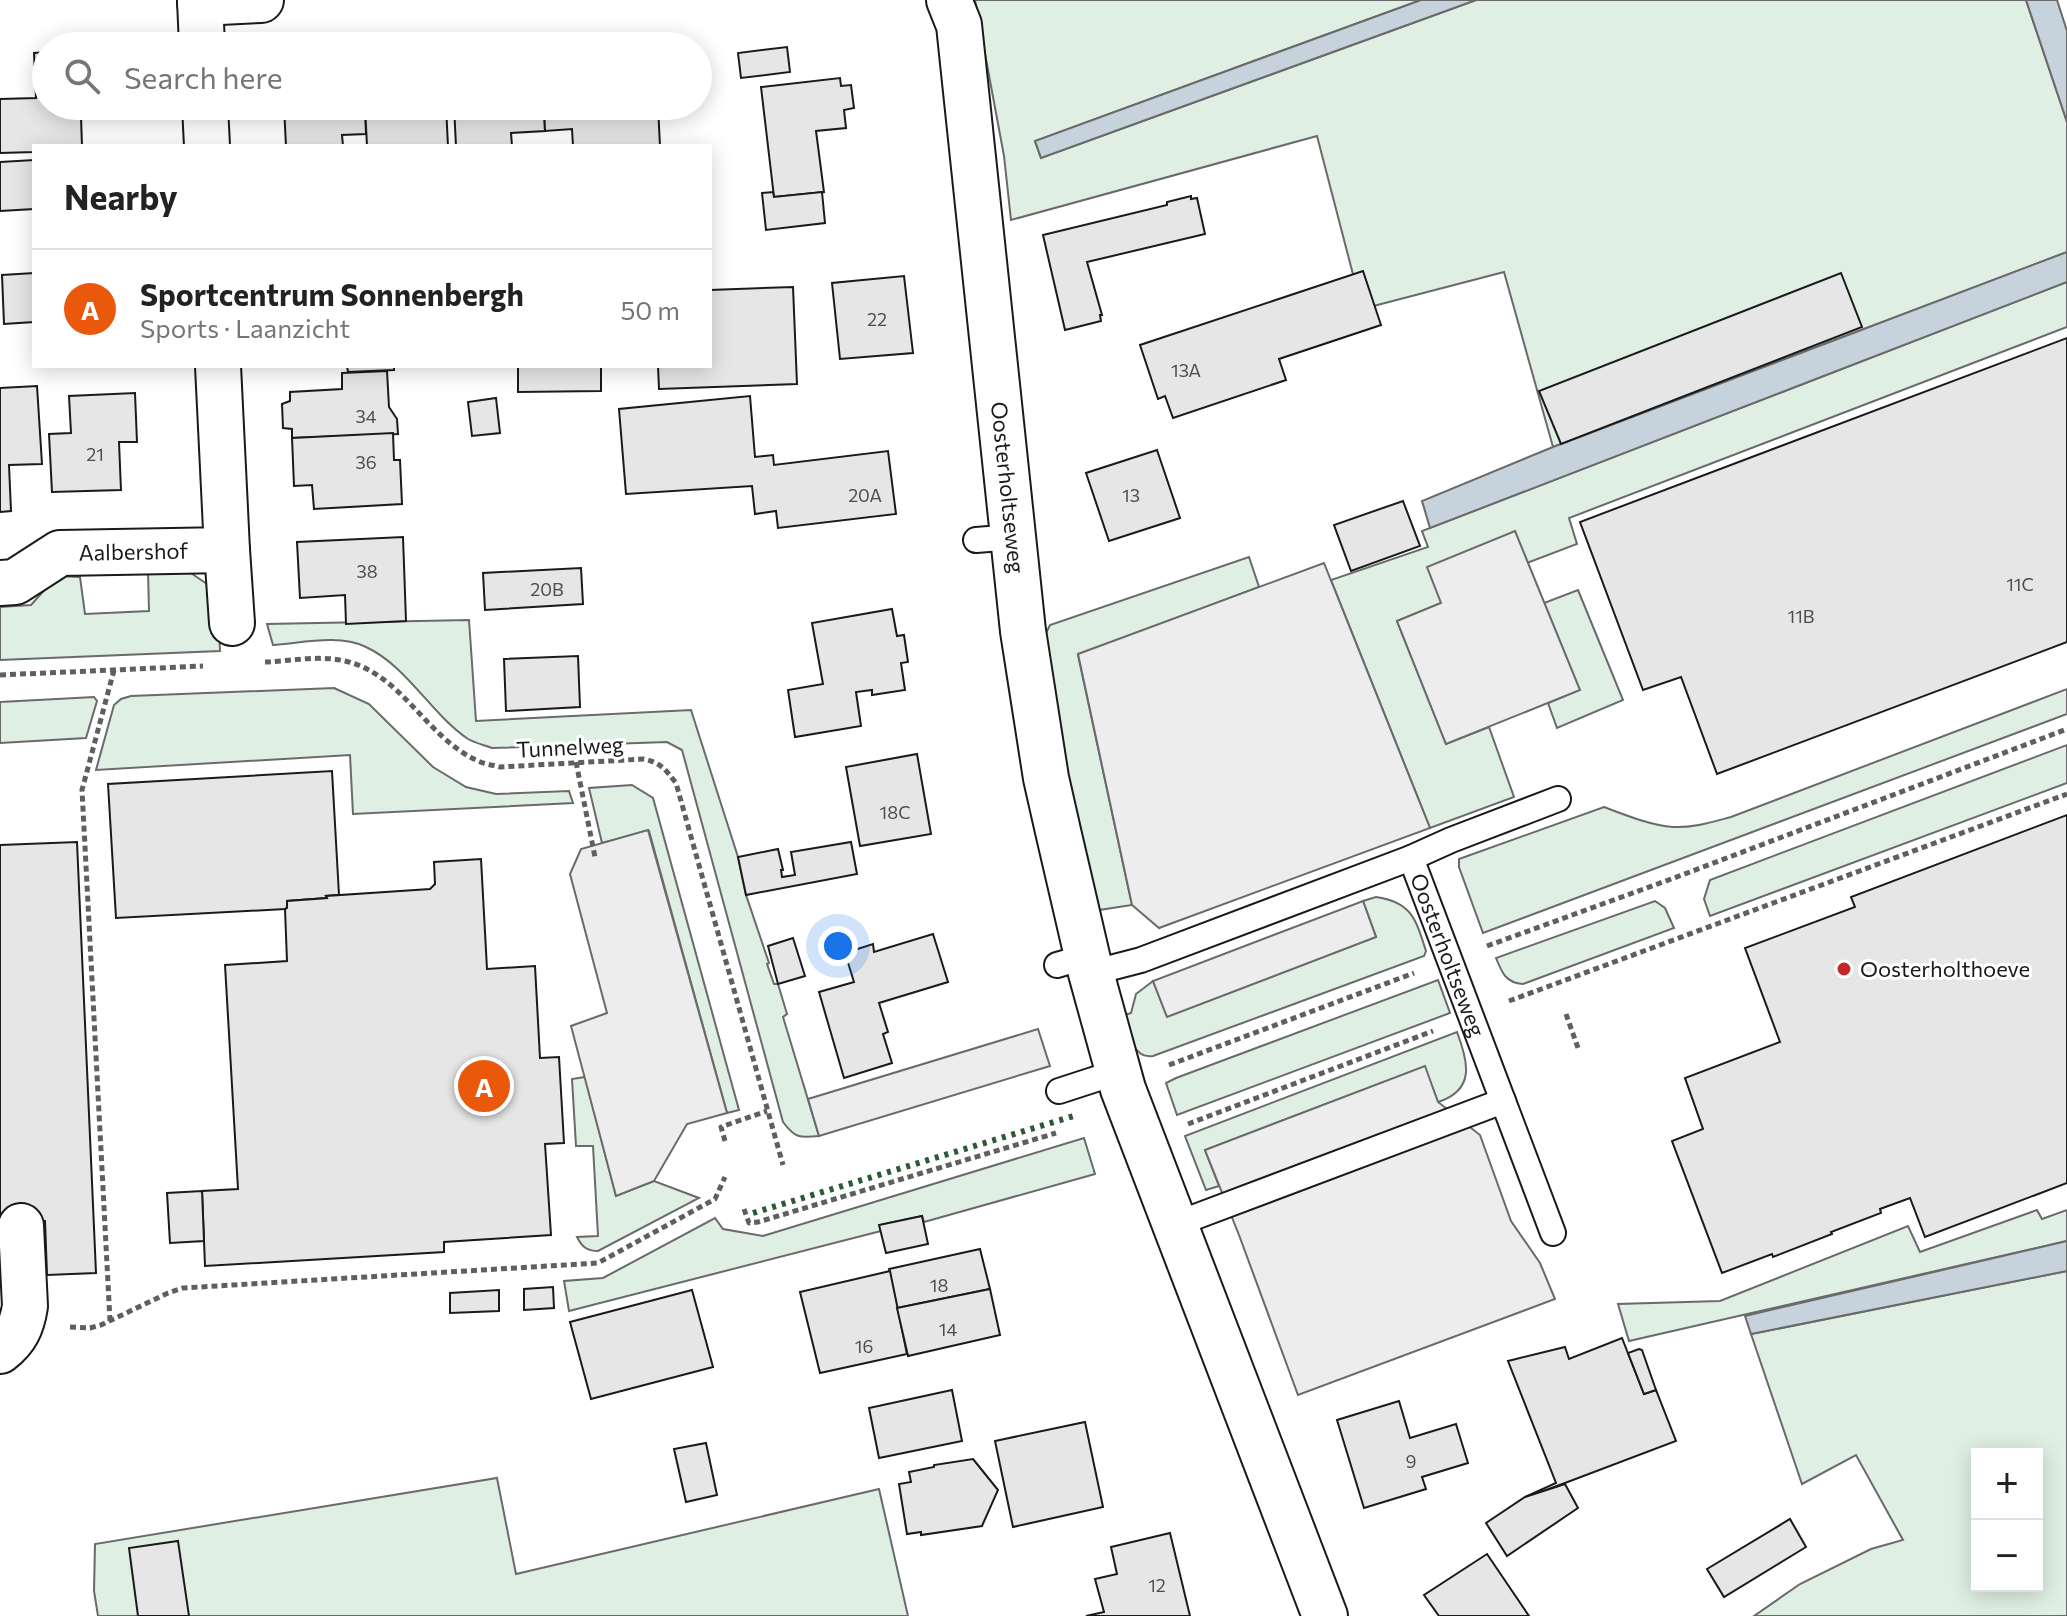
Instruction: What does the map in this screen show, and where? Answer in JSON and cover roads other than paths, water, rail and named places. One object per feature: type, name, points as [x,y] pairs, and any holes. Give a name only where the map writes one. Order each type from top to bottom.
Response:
[{"type":"street","points":[[201,32],[200,1],[261,0]]},
{"type":"street","name":"Oosterholtseweg","points":[[949,0],[959,25],[995,538],[1023,631],[1079,965],[1133,1116],[1325,1616]]},
{"type":"street","points":[[206,120],[207,144]]},
{"type":"street","points":[[218,368],[232,623]]},
{"type":"street","name":"Aalbershof","points":[[0,583],[15,582],[60,553],[227,550]]},
{"type":"street","points":[[11,1338],[25,1306],[21,1226]]},
{"type":"lane","points":[[1411,858],[1558,799]]},
{"type":"lane","name":"Oosterholtseweg","points":[[1079,965],[1141,960],[1411,858],[1553,1233]]},
{"type":"lane","points":[[1059,1091],[1119,1074]]},
{"type":"lane","points":[[1195,1217],[1503,1101]]},
{"type":"place","name":"Oosterholthoeve","points":[[1844,969]]},
{"type":"place","name":"Sportcentrum Sonnenbergh","points":[[484,1086]]}]
